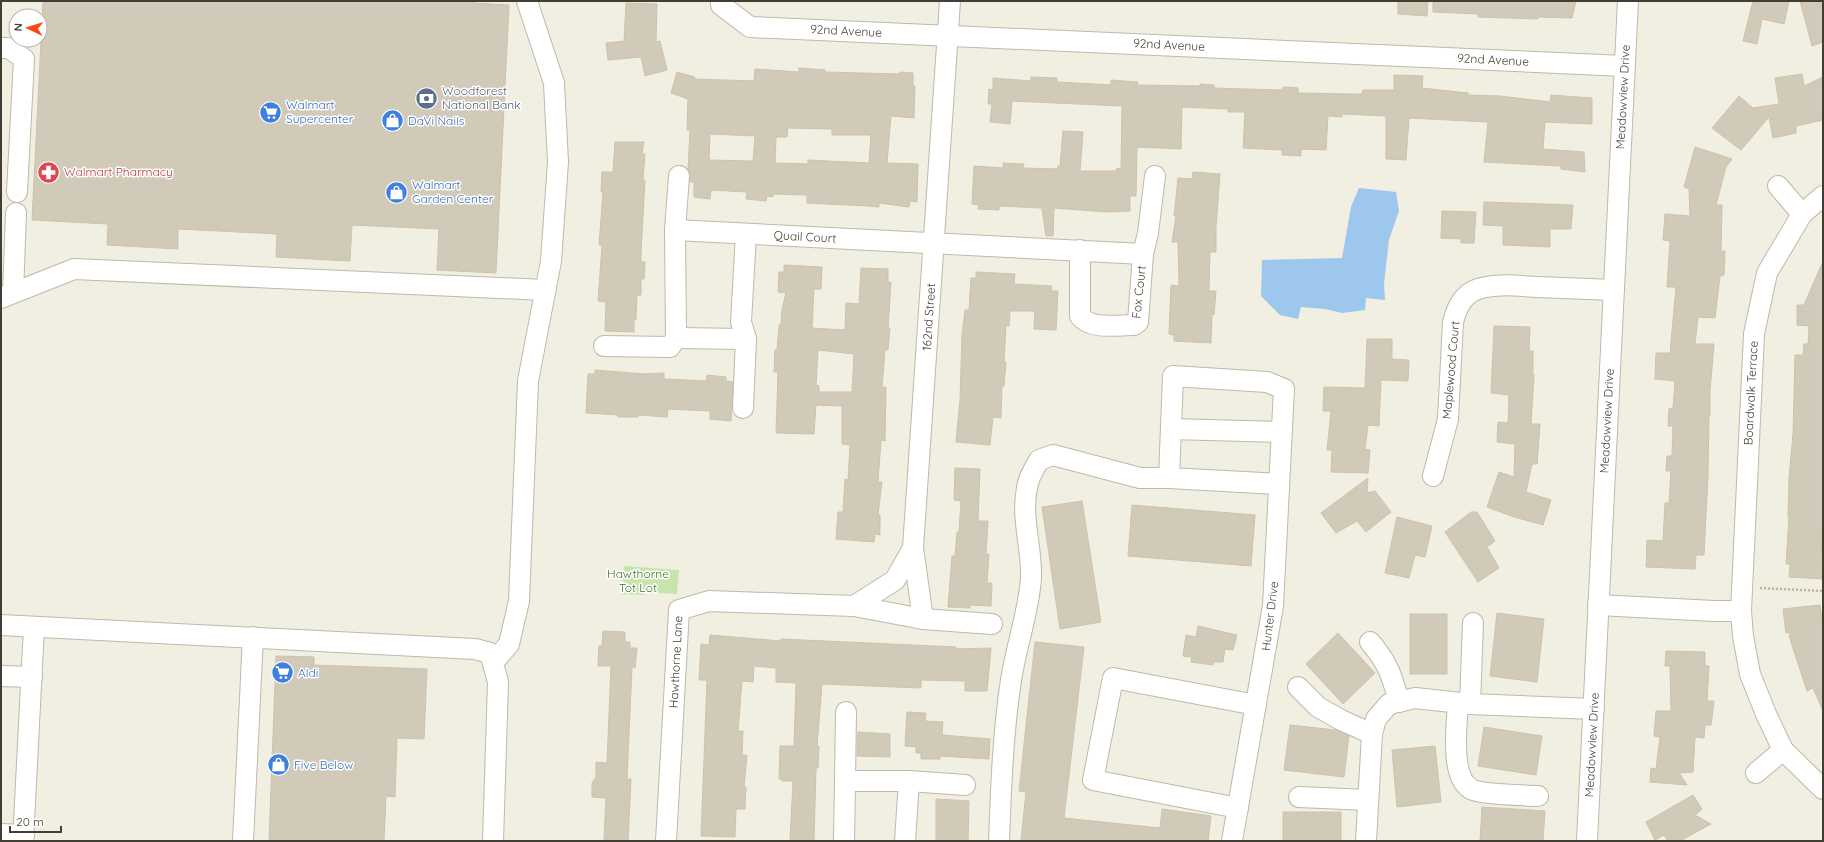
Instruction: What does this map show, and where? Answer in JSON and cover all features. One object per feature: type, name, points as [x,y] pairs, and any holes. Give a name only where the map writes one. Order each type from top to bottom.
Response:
[{"type":"street","points":[[493,663],[509,644],[520,601],[528,381],[551,261],[558,162],[554,83],[527,1]]},
{"type":"street","name":"162nd Street","points":[[854,606],[895,580],[913,548],[950,1]]},
{"type":"street","name":"Meadowview Drive","points":[[1587,841],[1628,1]]},
{"type":"street","name":"92nd Avenue","points":[[721,3],[750,27],[1624,66]]},
{"type":"street","points":[[1,48],[9,48],[24,59],[17,192]]},
{"type":"street","points":[[604,346],[670,347],[676,338],[676,230],[679,176]]},
{"type":"street","name":"Fox Court","points":[[1080,250],[1080,316],[1084,322],[1095,325],[1134,325],[1138,322],[1143,254],[1148,233],[1155,176]]},
{"type":"street","points":[[1778,186],[1802,214]]},
{"type":"street","name":"Boardwalk Terrace","points":[[1823,196],[1802,214],[1767,273],[1754,334],[1741,611],[1743,636],[1750,674],[1783,750],[1823,789]]},
{"type":"street","points":[[16,213],[7,295],[74,269],[545,290]]},
{"type":"street","name":"Quail Court","points":[[676,230],[934,243]]},
{"type":"street","points":[[743,408],[746,339],[741,322],[746,234]]},
{"type":"street","name":"Fox Court","points":[[934,243],[1143,254]]},
{"type":"street","name":"Maplewood Court","points":[[1433,476],[1448,419],[1453,322],[1457,308],[1463,299],[1478,289],[1492,287],[1518,286],[1614,290]]},
{"type":"street","points":[[676,338],[746,339]]},
{"type":"street","name":"Hunter Drive","points":[[1171,429],[1173,376],[1267,382],[1284,389],[1273,606],[1232,841]]},
{"type":"street","points":[[1170,478],[1171,429],[1281,432]]},
{"type":"street","points":[[999,841],[1002,758],[1010,688],[1030,587],[1030,550],[1025,503],[1027,486],[1032,472],[1039,460],[1053,455],[1140,478],[1170,478],[1279,484]]},
{"type":"street","points":[[913,548],[923,619]]},
{"type":"street","name":"Hawthorne Lane","points":[[666,841],[679,610],[709,601],[854,606],[923,619],[992,624]]},
{"type":"street","points":[[1598,605],[1741,611]]},
{"type":"street","points":[[1473,623],[1457,764],[1460,776],[1464,783],[1473,790],[1538,796]]},
{"type":"street","points":[[1,625],[476,648],[490,653],[498,682],[494,841]]},
{"type":"street","points":[[1,834],[24,838],[34,627]]},
{"type":"street","points":[[244,841],[253,638]]},
{"type":"street","points":[[1370,642],[1381,655],[1391,673],[1399,702]]},
{"type":"street","points":[[1,676],[32,677]]},
{"type":"street","points":[[1238,808],[1093,780],[1113,678],[1256,705]]},
{"type":"street","points":[[1298,687],[1318,707],[1341,720],[1372,734]]},
{"type":"street","points":[[1366,841],[1372,734],[1376,719],[1389,704],[1415,698],[1464,703],[1594,709]]},
{"type":"street","points":[[844,841],[846,712]]},
{"type":"street","points":[[1756,773],[1783,750]]},
{"type":"street","points":[[845,781],[909,781],[965,785]]},
{"type":"street","points":[[905,841],[909,781]]},
{"type":"street","points":[[1299,796],[1368,800]]},
{"type":"path","points":[[1759,588],[1823,591]]},
{"type":"green space","name":"Hawthorne Tot Lot","points":[[624,566],[679,570],[677,594],[645,592],[645,595],[622,594]]},
{"type":"water","points":[[1359,188],[1396,192],[1399,211],[1389,240],[1384,284],[1385,300],[1366,298],[1365,310],[1342,313],[1325,309],[1301,307],[1298,319],[1280,315],[1261,296],[1262,260],[1342,258],[1351,207]]},
{"type":"building","name":"Walmart Supercenter","points":[[43,1],[474,1],[474,3],[509,5],[496,273],[437,270],[439,229],[352,225],[350,261],[276,257],[277,234],[178,229],[178,249],[107,245],[108,224],[32,220],[41,48],[48,48],[48,8],[43,8]]},
{"type":"building","points":[[1398,1],[1428,1],[1427,16],[1398,14]]},
{"type":"building","points":[[1433,1],[1576,1],[1572,18],[1538,17],[1538,19],[1478,17],[1478,14],[1433,12]]},
{"type":"building","points":[[1753,1],[1789,1],[1784,24],[1762,19],[1757,44],[1743,41]]},
{"type":"building","points":[[1800,1],[1823,1],[1823,42],[1812,46]]},
{"type":"building","points":[[626,3],[657,4],[656,42],[660,41],[667,70],[645,76],[641,57],[608,60],[606,43],[624,41]]},
{"type":"building","points":[[799,68],[825,70],[825,72],[913,73],[913,87],[915,86],[914,118],[891,116],[887,163],[918,164],[917,202],[910,201],[909,207],[879,203],[879,207],[807,203],[807,195],[773,194],[773,197],[767,196],[766,201],[746,199],[747,192],[711,190],[710,199],[694,197],[694,182],[690,182],[688,170],[690,130],[687,130],[688,99],[671,93],[677,72],[695,77],[694,79],[754,81],[755,69],[799,72]],"holes":[[[788,128],[832,129],[832,135],[871,135],[869,163],[808,160],[808,164],[775,163],[776,137],[787,137]],[[710,134],[755,136],[753,161],[709,160]]]},
{"type":"building","points":[[1802,74],[1804,86],[1823,77],[1823,120],[1796,126],[1796,133],[1773,138],[1769,117],[1741,150],[1712,128],[1739,96],[1753,108],[1779,104],[1775,78]]},
{"type":"building","points":[[1394,75],[1423,76],[1422,88],[1468,93],[1468,95],[1500,96],[1550,102],[1551,95],[1592,98],[1592,124],[1545,122],[1543,149],[1584,152],[1585,172],[1561,169],[1561,166],[1484,162],[1488,122],[1409,118],[1406,160],[1386,159],[1386,116],[1342,114],[1342,117],[1328,116],[1326,150],[1301,149],[1301,156],[1282,155],[1282,150],[1243,148],[1245,112],[1228,112],[1228,109],[1182,107],[1181,149],[1137,147],[1136,196],[1130,196],[1130,211],[1107,212],[1054,208],[1053,236],[1046,236],[1042,208],[999,206],[999,210],[978,209],[979,205],[972,204],[974,166],[1003,168],[1003,163],[1024,164],[1023,168],[1057,169],[1058,166],[1060,166],[1063,131],[1083,132],[1080,171],[1116,171],[1117,168],[1121,169],[1122,106],[1012,101],[1010,124],[990,122],[992,104],[988,104],[989,89],[993,90],[993,78],[1031,81],[1031,77],[1057,78],[1057,82],[1111,85],[1111,80],[1138,82],[1137,85],[1200,86],[1200,84],[1214,85],[1214,88],[1282,90],[1283,87],[1298,88],[1298,93],[1362,94],[1363,90],[1394,90]]},
{"type":"building","points":[[615,142],[644,142],[642,154],[645,154],[643,180],[645,180],[641,262],[645,262],[644,279],[641,279],[641,295],[637,295],[634,332],[605,331],[606,302],[598,301],[602,245],[599,245],[603,192],[601,192],[602,172],[613,172]]},
{"type":"building","points":[[1695,147],[1732,159],[1726,167],[1716,205],[1722,205],[1721,251],[1725,251],[1724,275],[1720,276],[1715,318],[1698,317],[1695,344],[1714,344],[1710,391],[1704,555],[1696,555],[1695,569],[1646,567],[1647,540],[1663,541],[1665,503],[1669,503],[1671,471],[1666,471],[1667,456],[1672,456],[1673,426],[1668,426],[1669,409],[1673,408],[1675,381],[1655,379],[1656,353],[1670,353],[1676,287],[1667,287],[1670,241],[1663,240],[1665,214],[1690,216],[1689,189],[1684,187]]},
{"type":"building","points":[[1193,172],[1220,174],[1216,227],[1216,252],[1210,252],[1209,291],[1216,291],[1214,315],[1212,314],[1211,343],[1174,341],[1174,335],[1169,334],[1171,285],[1179,286],[1178,242],[1172,242],[1176,216],[1174,216],[1178,178],[1192,179]]},
{"type":"building","points":[[1484,202],[1573,205],[1571,229],[1550,229],[1550,247],[1503,245],[1503,226],[1483,225]]},
{"type":"building","points":[[1442,211],[1476,212],[1474,243],[1461,243],[1461,239],[1441,238]]},
{"type":"building","points":[[1823,261],[1823,532],[1821,563],[1823,563],[1823,579],[1789,577],[1790,564],[1786,564],[1789,517],[1789,478],[1793,434],[1795,355],[1803,355],[1804,344],[1808,344],[1809,326],[1797,325],[1797,305],[1804,305]]},
{"type":"building","points":[[784,265],[822,267],[821,289],[814,289],[812,328],[845,330],[846,303],[859,304],[861,268],[888,269],[888,282],[891,282],[888,328],[890,328],[888,350],[885,350],[882,387],[886,387],[885,441],[881,440],[878,482],[882,482],[878,515],[880,515],[880,535],[875,534],[874,542],[836,539],[838,512],[843,512],[845,479],[848,480],[850,445],[842,444],[842,406],[816,405],[814,434],[776,433],[778,372],[774,372],[775,350],[777,350],[779,325],[781,325],[782,309],[786,293],[778,292],[779,272],[784,272]],"holes":[[[818,350],[854,354],[852,392],[819,392],[819,386],[816,385]]]},
{"type":"building","points":[[976,272],[1015,274],[1014,284],[1052,286],[1051,291],[1058,291],[1056,330],[1034,329],[1035,311],[1010,311],[1009,326],[1006,325],[1004,362],[1006,362],[1004,386],[1002,386],[1001,418],[993,417],[990,445],[956,442],[960,400],[962,335],[965,310],[969,310],[971,278],[976,278]]},
{"type":"building","points":[[1494,326],[1530,327],[1529,351],[1533,351],[1534,375],[1531,424],[1540,424],[1537,464],[1532,464],[1526,492],[1551,500],[1543,525],[1514,517],[1487,507],[1499,472],[1514,477],[1515,444],[1497,442],[1498,422],[1508,423],[1509,395],[1491,393]]},
{"type":"building","points":[[1367,339],[1392,339],[1392,359],[1409,360],[1408,381],[1381,380],[1379,426],[1368,425],[1365,449],[1370,450],[1368,473],[1331,472],[1332,450],[1327,450],[1331,411],[1323,411],[1324,387],[1365,388]]},
{"type":"building","points":[[595,370],[644,374],[664,373],[664,379],[706,381],[707,375],[726,377],[726,381],[733,382],[731,421],[710,419],[710,411],[668,409],[667,417],[638,415],[638,417],[618,417],[618,415],[586,413],[588,374],[595,374]]},
{"type":"building","points":[[955,468],[980,469],[978,521],[988,521],[986,554],[989,554],[987,583],[992,583],[991,606],[970,605],[970,608],[948,607],[952,556],[955,556],[957,532],[959,532],[961,501],[954,500]]},
{"type":"building","points":[[1368,478],[1367,493],[1375,491],[1391,512],[1366,532],[1357,521],[1336,533],[1321,513]]},
{"type":"building","points":[[1082,501],[1101,622],[1060,629],[1042,507]]},
{"type":"building","points":[[1132,505],[1255,515],[1251,566],[1128,556]]},
{"type":"building","points":[[1471,512],[1477,512],[1495,541],[1487,547],[1499,568],[1478,582],[1445,532]]},
{"type":"building","points":[[1397,517],[1432,526],[1425,557],[1415,555],[1409,578],[1385,573]]},
{"type":"building","points":[[1820,605],[1823,626],[1823,711],[1813,688],[1807,691],[1789,632],[1786,633],[1783,609]]},
{"type":"building","points":[[1497,613],[1544,619],[1537,682],[1490,676]]},
{"type":"building","points":[[1410,614],[1447,614],[1447,674],[1410,674]]},
{"type":"building","points":[[1198,626],[1237,635],[1233,650],[1225,649],[1223,662],[1214,662],[1213,665],[1191,662],[1192,657],[1183,656],[1186,635],[1196,637]]},
{"type":"building","points":[[603,631],[625,632],[625,642],[630,642],[630,648],[637,648],[635,668],[632,667],[627,779],[631,779],[628,841],[604,840],[606,798],[592,797],[592,783],[596,777],[596,762],[607,763],[611,666],[598,666],[599,646],[602,646]]},
{"type":"building","points":[[1338,633],[1375,673],[1343,704],[1306,664]]},
{"type":"building","points":[[710,635],[781,641],[781,639],[956,647],[956,649],[991,648],[987,691],[965,691],[965,681],[921,680],[921,688],[822,684],[817,746],[819,746],[818,768],[816,768],[814,841],[790,841],[793,781],[782,781],[782,779],[779,779],[780,746],[794,746],[796,683],[776,682],[776,668],[754,666],[753,682],[742,681],[738,731],[743,731],[742,755],[747,755],[744,787],[746,787],[745,809],[736,809],[735,837],[701,836],[707,680],[699,680],[701,644],[709,645]]},
{"type":"building","points":[[1035,642],[1084,647],[1064,818],[1160,828],[1162,809],[1211,816],[1208,841],[1021,841],[1026,792],[1019,791]]},
{"type":"building","points":[[1666,651],[1705,652],[1705,666],[1709,666],[1707,701],[1714,701],[1711,725],[1705,725],[1704,738],[1695,737],[1693,772],[1679,773],[1687,785],[1650,782],[1651,768],[1656,769],[1660,737],[1654,736],[1656,711],[1671,711],[1670,666],[1665,666]]},
{"type":"building","points":[[276,656],[314,657],[314,665],[427,669],[424,739],[397,738],[395,797],[386,796],[384,841],[269,841]]},
{"type":"building","points":[[907,712],[926,713],[925,721],[943,722],[942,735],[990,739],[989,759],[940,756],[940,759],[921,759],[921,753],[916,753],[916,747],[905,746]]},
{"type":"building","points":[[1290,725],[1335,730],[1349,736],[1344,777],[1284,770]]},
{"type":"building","points":[[1484,727],[1542,736],[1536,775],[1478,766]]},
{"type":"building","points":[[858,732],[890,734],[890,757],[857,756]]},
{"type":"building","points":[[1435,746],[1441,802],[1397,807],[1392,750]]},
{"type":"building","points":[[1693,795],[1702,809],[1695,815],[1711,824],[1680,841],[1668,841],[1664,835],[1655,840],[1646,822]]},
{"type":"building","points":[[936,799],[969,801],[968,841],[936,841]]},
{"type":"building","points":[[1482,807],[1545,811],[1543,841],[1480,841]]},
{"type":"building","points":[[1283,812],[1341,812],[1341,841],[1283,841]]},
{"type":"place","name":"Woodforest National Bank","points":[[426,98]]},
{"type":"place","name":"Walmart Supercenter","points":[[271,112]]},
{"type":"place","name":"DaVi Nails","points":[[393,121]]},
{"type":"place","name":"Walmart Pharmacy","points":[[49,172]]},
{"type":"place","name":"Walmart Garden Center","points":[[396,192]]},
{"type":"place","name":"Aldi","points":[[283,673]]},
{"type":"place","name":"Five Below","points":[[279,765]]}]
